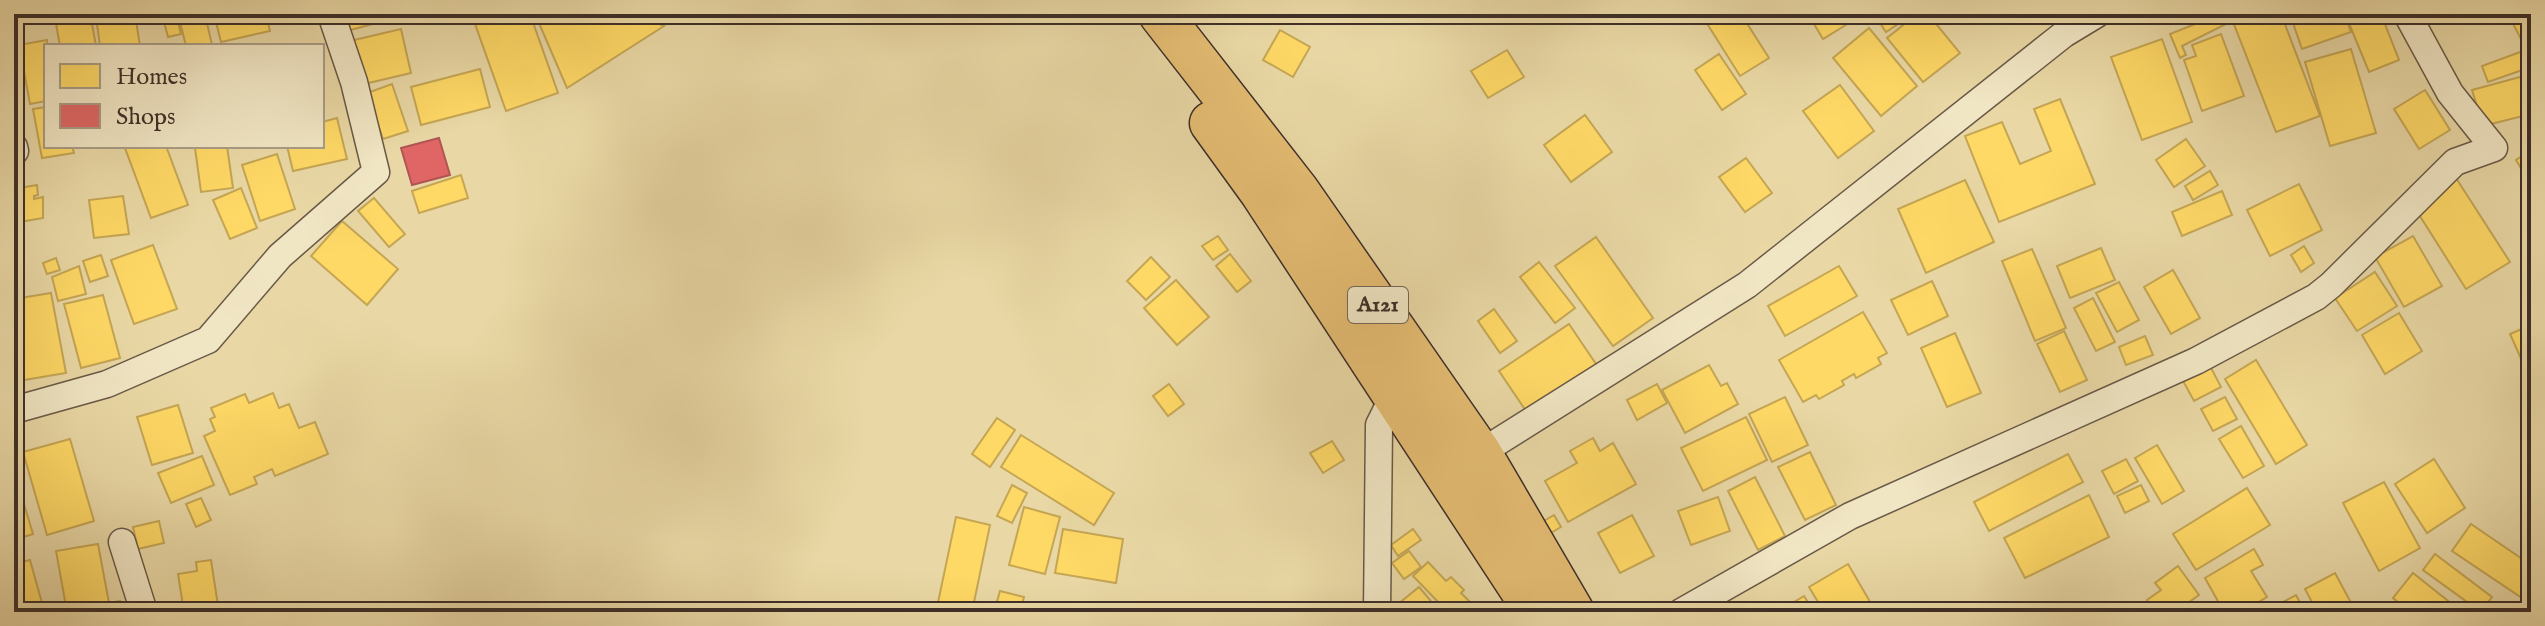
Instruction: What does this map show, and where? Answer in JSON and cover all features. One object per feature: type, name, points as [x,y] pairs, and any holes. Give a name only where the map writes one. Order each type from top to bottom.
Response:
[{"type":"main road","name":"A121","points":[[1127,14],[1261,192],[1536,612]]},
{"type":"main road","name":"A121","points":[[1160,14],[1298,191],[1480,453],[1573,612]]},
{"type":"street","points":[[14,410],[107,384],[208,340],[280,256],[376,172],[354,82],[331,14]]},
{"type":"street","points":[[1480,453],[1747,285],[2064,34],[2097,14]]},
{"type":"street","points":[[1681,612],[1850,516],[2196,361],[2316,297],[2331,285],[2455,162],[2494,148],[2450,93],[2407,14]]},
{"type":"street","points":[[1377,612],[1379,425],[1393,397]]},
{"type":"street","points":[[122,542],[144,612]]},
{"type":"building: Homes","points":[[135,14],[140,44],[100,44],[96,17]]},
{"type":"building: Homes","points":[[162,14],[176,14],[181,34],[168,37]]},
{"type":"building: Homes","points":[[178,14],[205,14],[212,44],[186,44]]},
{"type":"building: Homes","points":[[214,14],[266,14],[270,31],[221,42]]},
{"type":"building: Homes","points":[[342,14],[409,14],[347,31]]},
{"type":"building: Homes","points":[[493,14],[530,14],[558,93],[506,111],[474,21]]},
{"type":"building: Homes","points":[[535,14],[636,14],[664,26],[567,88]]},
{"type":"building: Homes","points":[[1701,14],[1741,14],[1769,58],[1740,76]]},
{"type":"building: Homes","points":[[1808,14],[1843,14],[1849,23],[1823,39]]},
{"type":"building: Homes","points":[[1874,14],[1913,14],[1886,32]]},
{"type":"building: Homes","points":[[1917,14],[1928,14],[1960,53],[1923,82],[1887,38]]},
{"type":"building: Homes","points":[[2224,14],[2228,23],[2182,46],[2186,55],[2180,58],[2170,34]]},
{"type":"building: Homes","points":[[2230,14],[2281,14],[2320,116],[2276,132]]},
{"type":"building: Homes","points":[[2309,14],[2344,14],[2351,32],[2302,49],[2292,20]]},
{"type":"building: Homes","points":[[2381,14],[2399,60],[2369,72],[2346,16]]},
{"type":"building: Homes","points":[[2508,14],[2531,14],[2531,39],[2523,43]]},
{"type":"building: Homes","points":[[91,18],[96,44],[60,44],[56,24]]},
{"type":"building: Homes","points":[[1869,28],[1917,86],[1881,116],[1833,58]]},
{"type":"building: Homes","points":[[401,29],[411,73],[360,85],[350,41]]},
{"type":"building: Homes","points":[[1280,30],[1310,47],[1293,77],[1263,60]]},
{"type":"building: Homes","points":[[2221,34],[2244,96],[2202,111],[2184,60],[2196,56],[2192,45]]},
{"type":"building: Homes","points":[[2162,39],[2192,122],[2142,140],[2111,57]]},
{"type":"building: Homes","points":[[47,40],[44,44],[44,101],[30,104],[19,45]]},
{"type":"building: Homes","points":[[2531,48],[2531,67],[2488,82],[2482,66]]},
{"type":"building: Homes","points":[[2351,49],[2376,133],[2330,146],[2305,62]]},
{"type":"building: Homes","points":[[1507,50],[1524,77],[1488,98],[1471,71]]},
{"type":"building: Homes","points":[[1719,54],[1746,94],[1722,110],[1695,70]]},
{"type":"building: Homes","points":[[480,69],[490,107],[421,125],[411,87]]},
{"type":"building: Homes","points":[[2531,74],[2531,114],[2483,126],[2472,90]]},
{"type":"building: Homes","points":[[392,84],[408,131],[383,139],[367,93]]},
{"type":"building: Homes","points":[[1840,85],[1874,131],[1838,158],[1803,111]]},
{"type":"building: Homes","points":[[2425,90],[2450,130],[2419,149],[2394,109]]},
{"type":"building: Homes","points":[[2060,99],[2095,184],[1999,222],[1965,136],[2002,122],[2020,164],[2051,151],[2034,109]]},
{"type":"building: Homes","points":[[44,107],[44,148],[73,148],[74,153],[42,158],[33,109]]},
{"type":"building: Homes","points":[[1585,115],[1612,152],[1571,182],[1544,145]]},
{"type":"building: Homes","points":[[337,118],[347,159],[293,171],[287,148],[324,148],[324,121]]},
{"type":"building: Homes","points":[[2186,139],[2205,166],[2174,187],[2156,160]]},
{"type":"building: Homes","points":[[125,148],[167,148],[188,205],[151,218]]},
{"type":"building: Homes","points":[[195,148],[227,148],[233,188],[201,192]]},
{"type":"building: Homes","points":[[2531,150],[2531,171],[2525,175],[2516,160]]},
{"type":"building: Homes","points":[[277,154],[295,209],[260,221],[242,165]]},
{"type":"building: Homes","points":[[1746,158],[1772,193],[1745,212],[1719,177]]},
{"type":"building: Homes","points":[[2210,171],[2218,185],[2193,200],[2185,186]]},
{"type":"building: Homes","points":[[461,175],[468,198],[419,213],[412,191]]},
{"type":"building: Homes","points":[[2456,178],[2510,262],[2466,289],[2413,205]]},
{"type":"building: Homes","points":[[1965,180],[1994,242],[1926,273],[1898,209]]},
{"type":"building: Homes","points":[[2299,184],[2322,230],[2270,256],[2247,210]]},
{"type":"building: Homes","points":[[37,185],[38,195],[34,199],[43,197],[43,218],[14,223],[14,189]]},
{"type":"building: Homes","points":[[241,188],[257,228],[230,239],[213,200]]},
{"type":"building: Homes","points":[[2222,191],[2232,215],[2182,236],[2172,212]]},
{"type":"building: Homes","points":[[123,196],[129,234],[94,238],[89,200]]},
{"type":"building: Homes","points":[[374,198],[405,234],[389,247],[358,211]]},
{"type":"building: Homes","points":[[342,221],[398,269],[367,305],[311,256]]},
{"type":"building: Homes","points":[[1218,236],[1228,250],[1213,260],[1202,246]]},
{"type":"building: Homes","points":[[2413,236],[2442,286],[2404,307],[2375,257]]},
{"type":"building: Homes","points":[[1596,237],[1653,318],[1613,346],[1555,266]]},
{"type":"building: Homes","points":[[153,245],[177,309],[134,324],[111,260]]},
{"type":"building: Homes","points":[[2304,246],[2314,263],[2301,272],[2291,255]]},
{"type":"building: Homes","points":[[2101,248],[2115,280],[2070,298],[2057,266]]},
{"type":"building: Homes","points":[[2032,249],[2066,328],[2035,341],[2002,261]]},
{"type":"building: Homes","points":[[1230,254],[1251,281],[1237,292],[1216,266]]},
{"type":"building: Homes","points":[[101,255],[108,276],[90,282],[83,261]]},
{"type":"building: Homes","points":[[1151,257],[1170,277],[1146,300],[1127,281]]},
{"type":"building: Homes","points":[[56,258],[60,270],[47,274],[43,263]]},
{"type":"building: Homes","points":[[1539,262],[1575,308],[1555,323],[1520,277]]},
{"type":"building: Homes","points":[[79,266],[86,294],[58,301],[52,277]]},
{"type":"building: Homes","points":[[1839,266],[1857,296],[1785,336],[1768,306]]},
{"type":"building: Homes","points":[[2173,270],[2200,318],[2171,334],[2144,287]]},
{"type":"building: Homes","points":[[2375,272],[2397,306],[2357,331],[2335,298]]},
{"type":"building: Homes","points":[[1176,280],[1209,317],[1177,345],[1144,308]]},
{"type":"building: Homes","points":[[1932,281],[1948,316],[1908,335],[1891,300]]},
{"type":"building: Homes","points":[[2119,282],[2139,320],[2117,332],[2096,293]]},
{"type":"building: Homes","points":[[51,293],[66,373],[24,380],[21,365],[15,366],[14,359],[14,299]]},
{"type":"building: Homes","points":[[103,295],[120,358],[81,368],[64,304]]},
{"type":"building: Homes","points":[[2093,298],[2115,342],[2096,351],[2074,308]]},
{"type":"building: Homes","points":[[1494,309],[1517,341],[1500,353],[1478,321]]},
{"type":"building: Homes","points":[[1863,312],[1887,353],[1878,358],[1881,364],[1856,378],[1854,374],[1842,381],[1844,385],[1819,399],[1816,395],[1803,402],[1779,360]]},
{"type":"building: Homes","points":[[2399,313],[2422,351],[2385,374],[2362,335]]},
{"type":"building: Homes","points":[[1569,324],[1598,367],[1528,414],[1499,371]]},
{"type":"building: Homes","points":[[2531,325],[2531,381],[2510,334]]},
{"type":"building: Homes","points":[[2064,331],[2087,380],[2060,392],[2037,344]]},
{"type":"building: Homes","points":[[1955,333],[1981,393],[1947,407],[1921,348]]},
{"type":"building: Homes","points":[[2145,336],[2153,355],[2126,365],[2119,347]]},
{"type":"building: Homes","points":[[2256,360],[2307,445],[2276,464],[2225,379]]},
{"type":"building: Homes","points":[[2209,364],[2221,387],[2194,401],[2182,379]]},
{"type":"building: Homes","points":[[1709,365],[1721,386],[1727,383],[1738,404],[1685,433],[1662,390]]},
{"type":"building: Homes","points":[[1169,384],[1184,404],[1168,416],[1153,396]]},
{"type":"building: Homes","points":[[1657,384],[1667,403],[1637,420],[1627,400]]},
{"type":"building: Homes","points":[[273,393],[279,408],[289,404],[299,428],[315,422],[328,454],[275,476],[272,469],[254,477],[257,484],[230,495],[204,436],[215,431],[210,419],[215,417],[211,408],[245,394],[249,403]]},
{"type":"building: Homes","points":[[1785,397],[1808,445],[1772,462],[1749,414]]},
{"type":"building: Homes","points":[[2225,397],[2237,419],[2213,431],[2201,409]]},
{"type":"building: Homes","points":[[178,405],[193,453],[152,465],[137,417]]},
{"type":"building: Homes","points":[[1746,417],[1767,460],[1703,491],[1681,448]]},
{"type":"building: Homes","points":[[997,418],[1015,430],[990,467],[972,454]]},
{"type":"building: Homes","points":[[2241,426],[2264,466],[2243,478],[2219,439]]},
{"type":"building: Homes","points":[[1021,435],[1114,493],[1094,525],[1001,467]]},
{"type":"building: Homes","points":[[1593,438],[1600,451],[1613,443],[1636,484],[1568,522],[1545,481],[1577,463],[1570,451]]},
{"type":"building: Homes","points":[[70,439],[94,521],[47,535],[23,452]]},
{"type":"building: Homes","points":[[1332,441],[1344,460],[1323,473],[1310,453]]},
{"type":"building: Homes","points":[[2157,445],[2184,491],[2162,504],[2135,458]]},
{"type":"building: Homes","points":[[1810,452],[1836,505],[1805,520],[1778,467]]},
{"type":"building: Homes","points":[[2068,454],[2083,482],[1989,531],[1974,502]]},
{"type":"building: Homes","points":[[202,456],[214,485],[171,503],[158,473]]},
{"type":"building: Homes","points":[[2126,459],[2138,481],[2114,494],[2102,471]]},
{"type":"building: Homes","points":[[2434,459],[2465,508],[2427,533],[2395,484]]},
{"type":"building: Homes","points":[[14,471],[33,534],[14,540]]},
{"type":"building: Homes","points":[[1755,477],[1785,536],[1758,550],[1728,491]]},
{"type":"building: Homes","points":[[2384,482],[2420,548],[2379,571],[2343,503]]},
{"type":"building: Homes","points":[[1012,485],[1027,493],[1012,523],[997,516]]},
{"type":"building: Homes","points":[[2141,485],[2149,501],[2125,513],[2117,496]]},
{"type":"building: Homes","points":[[2247,488],[2270,525],[2196,570],[2173,534]]},
{"type":"building: Homes","points":[[2089,495],[2109,537],[2025,578],[2004,538]]},
{"type":"building: Homes","points":[[1718,497],[1730,531],[1691,545],[1678,511]]},
{"type":"building: Homes","points":[[201,498],[211,520],[196,527],[186,504]]},
{"type":"building: Homes","points":[[1024,507],[1060,517],[1045,574],[1009,565]]},
{"type":"building: Homes","points":[[1554,515],[1561,527],[1549,534],[1542,522]]},
{"type":"building: Homes","points":[[1632,515],[1654,556],[1620,573],[1598,533]]},
{"type":"building: Homes","points":[[956,517],[990,525],[972,612],[936,612]]},
{"type":"building: Homes","points":[[159,521],[164,543],[138,549],[133,527]]},
{"type":"building: Homes","points":[[2471,524],[2531,565],[2531,604],[2452,551]]},
{"type":"building: Homes","points":[[1063,529],[1123,539],[1116,583],[1055,573]]},
{"type":"building: Homes","points":[[1413,529],[1421,540],[1398,556],[1391,545]]},
{"type":"building: Homes","points":[[98,544],[109,603],[120,601],[122,612],[67,612],[56,551]]},
{"type":"building: Homes","points":[[2254,549],[2263,565],[2251,571],[2267,597],[2242,612],[2224,612],[2205,578]]},
{"type":"building: Homes","points":[[1409,551],[1421,567],[1404,579],[1392,563]]},
{"type":"building: Homes","points":[[2435,554],[2492,597],[2481,612],[2423,570]]},
{"type":"building: Homes","points":[[30,560],[42,603],[14,611],[14,564]]},
{"type":"building: Homes","points":[[211,560],[219,612],[184,612],[178,574],[197,571],[196,562]]},
{"type":"building: Homes","points":[[1428,562],[1446,581],[1451,577],[1464,590],[1461,593],[1477,609],[1474,612],[1456,612],[1450,606],[1446,610],[1413,576]]},
{"type":"building: Homes","points":[[1848,564],[1876,612],[1824,612],[1809,587]]},
{"type":"building: Homes","points":[[2178,566],[2199,595],[2175,612],[2156,612],[2147,600],[2161,590],[2155,583]]},
{"type":"building: Homes","points":[[2335,573],[2356,612],[2317,612],[2305,589]]},
{"type":"building: Homes","points":[[2413,573],[2462,612],[2411,612],[2393,598]]},
{"type":"building: Homes","points":[[1419,587],[1440,612],[1405,612],[1398,604]]},
{"type":"building: Homes","points":[[1000,591],[1024,597],[1020,612],[994,612]]},
{"type":"building: Homes","points":[[2296,595],[2305,612],[2265,612]]},
{"type":"building: Homes","points":[[1804,596],[1814,612],[1779,612],[1779,611]]},
{"type":"building: Shops","points":[[439,138],[450,175],[412,185],[401,148]]}]
